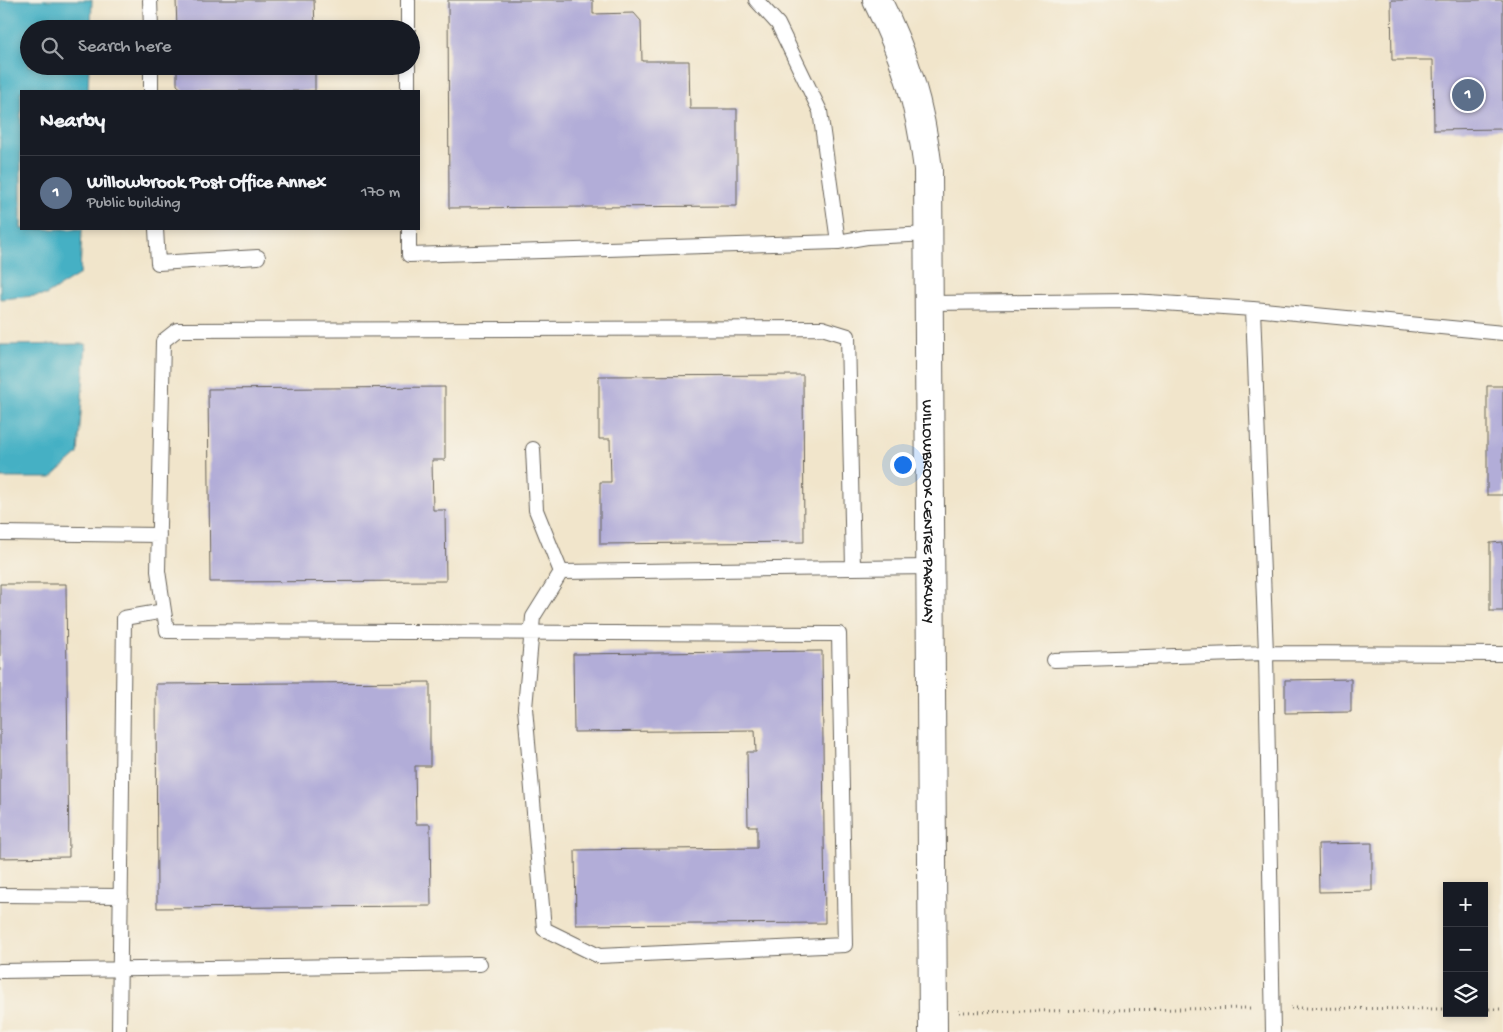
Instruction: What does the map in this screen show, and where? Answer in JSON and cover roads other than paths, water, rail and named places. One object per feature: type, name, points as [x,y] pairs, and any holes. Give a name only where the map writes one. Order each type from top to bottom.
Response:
[{"type":"street","name":"WILLOWBROOK CENTRE PARKWAY","points":[[878,0],[897,41],[922,122],[928,169],[930,234],[930,567],[934,1022]]},
{"type":"lane","points":[[150,0],[151,20]]},
{"type":"lane","points":[[408,0],[408,20]]},
{"type":"lane","points":[[756,0],[778,24],[820,111],[838,242]]},
{"type":"lane","points":[[151,75],[151,90]]},
{"type":"lane","points":[[408,75],[408,90]]},
{"type":"lane","points":[[156,230],[158,262],[258,258]]},
{"type":"lane","points":[[409,230],[409,255],[838,242],[866,237],[930,234]]},
{"type":"lane","points":[[929,303],[1133,301],[1253,309],[1503,333]]},
{"type":"lane","points":[[1253,309],[1266,653],[1274,1032]]},
{"type":"lane","points":[[561,572],[533,617],[532,634],[525,708],[544,929],[600,956],[846,945],[839,634],[532,634],[167,630],[158,571],[163,342],[177,330],[822,328],[848,336],[853,568]]},
{"type":"lane","points":[[534,449],[536,510],[561,572]]},
{"type":"lane","points":[[0,533],[159,535]]},
{"type":"lane","points":[[561,572],[930,567]]},
{"type":"lane","points":[[119,1032],[124,618],[164,611]]},
{"type":"lane","points":[[1054,660],[1266,653],[1503,654]]},
{"type":"lane","points":[[0,895],[121,896]]},
{"type":"lane","points":[[0,971],[480,964]]},
{"type":"water","points":[[0,0],[92,0],[91,20],[20,20],[20,75],[89,75],[88,90],[20,90],[20,230],[82,230],[80,274],[46,295],[0,299]]},
{"type":"water","points":[[86,344],[78,454],[51,478],[0,478],[0,345]]},
{"type":"place","name":"Willowbrook Post Office Annex","points":[[1468,95]]}]
